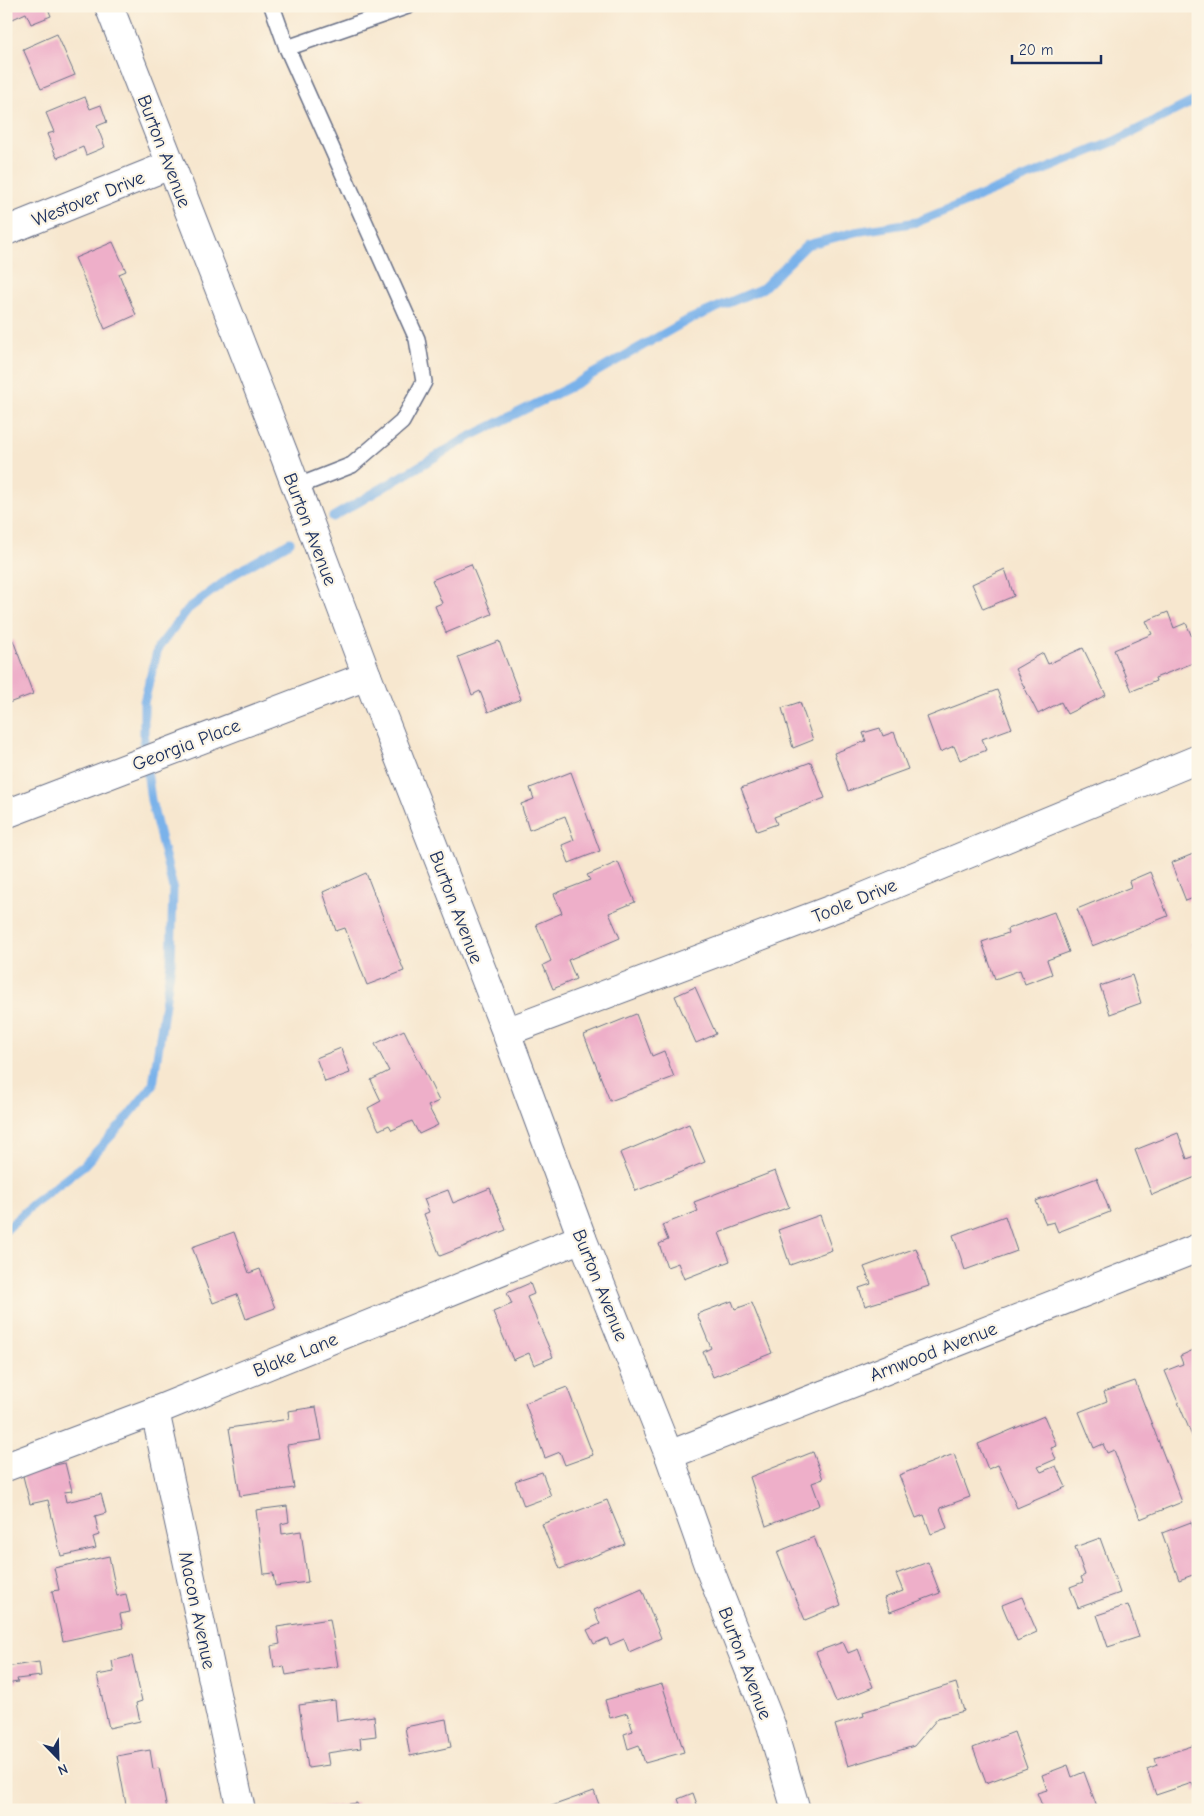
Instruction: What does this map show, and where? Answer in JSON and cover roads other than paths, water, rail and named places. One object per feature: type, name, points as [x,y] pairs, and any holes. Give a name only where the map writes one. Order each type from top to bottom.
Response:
[{"type":"street","name":"Burton Avenue","points":[[109,6],[506,1032],[582,1238],[669,1455],[708,1565],[770,1725],[796,1810]]},
{"type":"street","name":"Westover Drive","points":[[6,231],[170,165]]},
{"type":"street","name":"Georgia Place","points":[[6,814],[367,676]]},
{"type":"street","name":"Toole Drive","points":[[506,1032],[859,899],[1198,759]]},
{"type":"street","name":"Blake Lane","points":[[6,1468],[155,1411],[582,1238]]},
{"type":"street","name":"Arnwood Avenue","points":[[669,1455],[1198,1248]]},
{"type":"street","name":"Macon Avenue","points":[[155,1411],[241,1810]]},
{"type":"lane","points":[[272,6],[287,48],[417,339],[424,382],[402,422],[352,465],[296,487]]},
{"type":"lane","points":[[287,48],[408,6]]},
{"type":"waterway","points":[[333,517],[469,437],[568,388],[688,320],[763,288],[807,245],[855,232],[917,222],[1115,141],[1198,99]]},
{"type":"waterway","points":[[6,1230],[33,1204],[84,1165],[121,1125],[153,1085],[171,963],[173,888],[151,800],[144,748],[144,702],[158,648],[188,609],[236,573],[290,542]]}]
